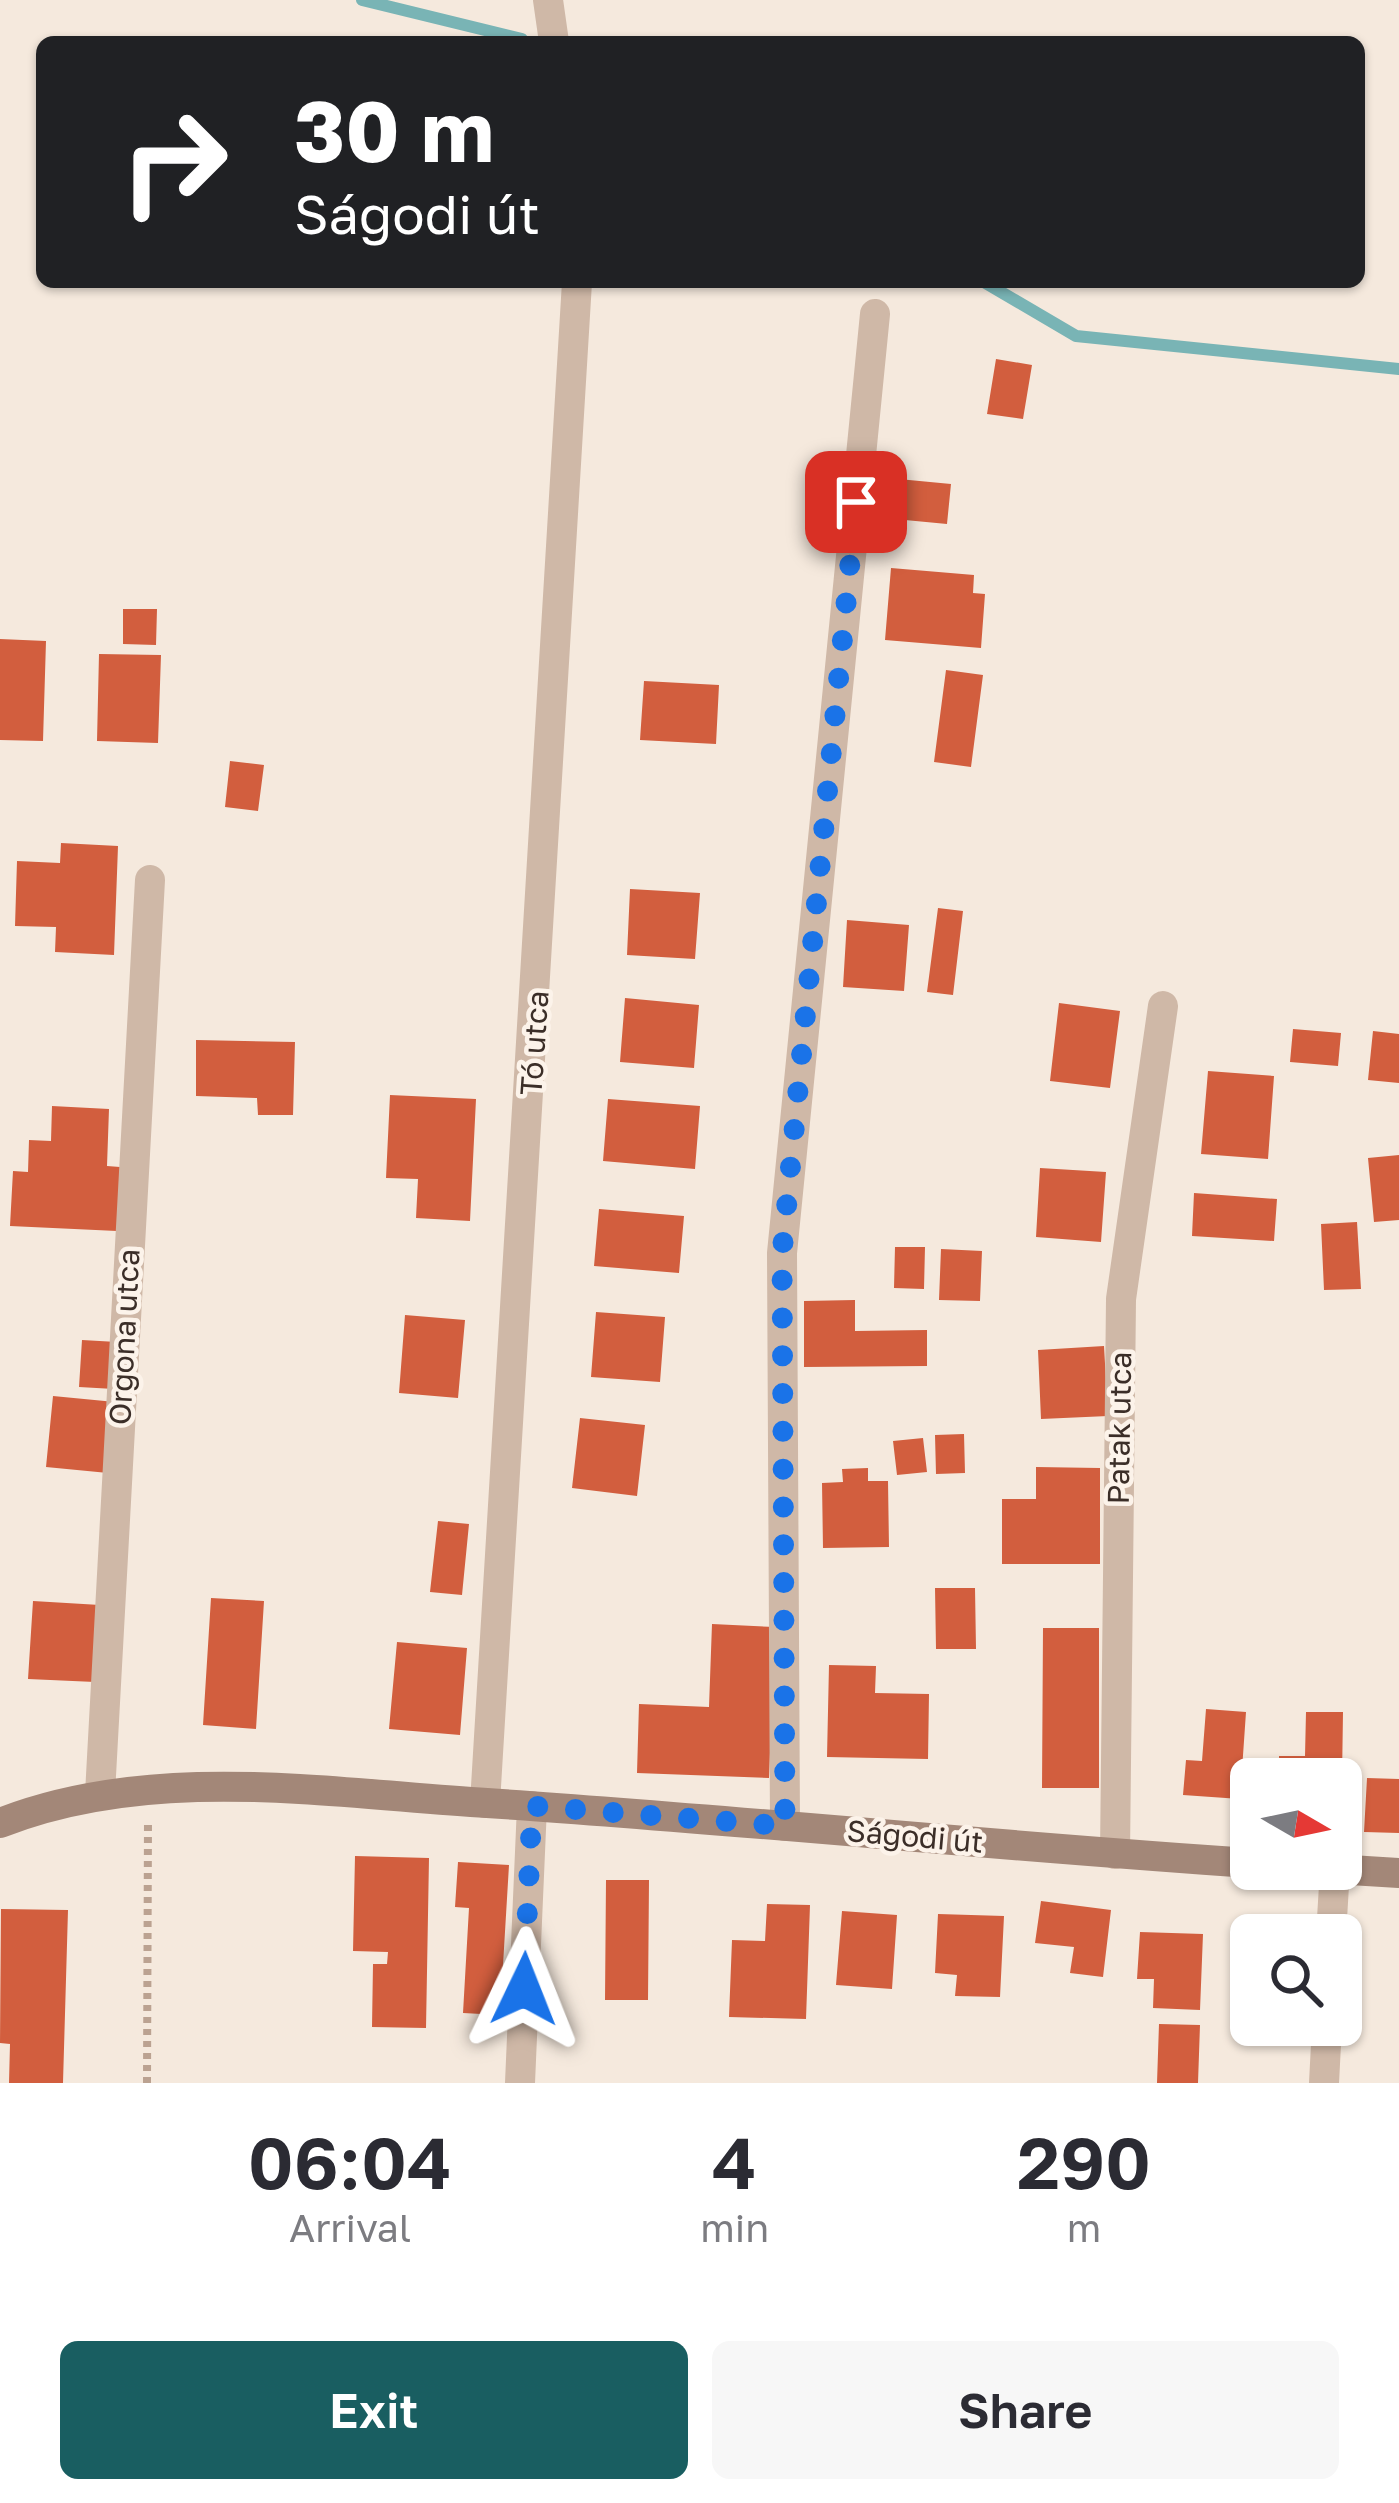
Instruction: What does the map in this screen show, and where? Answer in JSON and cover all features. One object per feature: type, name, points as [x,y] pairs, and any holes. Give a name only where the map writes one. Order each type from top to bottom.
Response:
[{"type":"street","points":[[548,0],[553,36]]},
{"type":"street","name":"Tó utca","points":[[485,1803],[577,288]]},
{"type":"street","points":[[785,1826],[782,1253],[875,314]]},
{"type":"street","name":"Orgona utca","points":[[100,1794],[150,880]]},
{"type":"street","name":"Patak utca","points":[[1115,1854],[1121,1299],[1163,1006]]},
{"type":"street","name":"Ságodi út","points":[[0,1823],[100,1794],[148,1789],[532,1806],[1230,1862]]},
{"type":"street","points":[[520,2083],[532,1806]]},
{"type":"street","points":[[1362,1871],[1399,1873]]},
{"type":"street","points":[[1324,2083],[1326,2046]]},
{"type":"path","points":[[147,2083],[148,1789]]},
{"type":"building","points":[[996,359],[1032,365],[1023,419],[987,414]]},
{"type":"building","points":[[888,478],[951,484],[947,524],[884,518]]},
{"type":"building","points":[[891,568],[974,575],[973,593],[985,594],[981,648],[885,640]]},
{"type":"building","points":[[123,609],[157,609],[156,645],[123,644]]},
{"type":"building","points":[[0,639],[46,641],[43,741],[0,740]]},
{"type":"building","points":[[99,654],[161,655],[158,743],[97,741]]},
{"type":"building","points":[[946,670],[983,675],[971,767],[934,762]]},
{"type":"building","points":[[644,681],[719,685],[716,744],[640,740]]},
{"type":"building","points":[[230,761],[264,765],[258,811],[225,807]]},
{"type":"building","points":[[61,843],[118,846],[114,955],[55,952],[56,927],[15,926],[17,861],[60,863]]},
{"type":"building","points":[[630,889],[700,893],[695,959],[627,955]]},
{"type":"building","points":[[938,908],[963,911],[953,995],[927,992]]},
{"type":"building","points":[[847,920],[909,925],[904,991],[843,987]]},
{"type":"building","points":[[625,998],[699,1005],[694,1068],[620,1062]]},
{"type":"building","points":[[1059,1003],[1120,1011],[1110,1088],[1050,1081]]},
{"type":"building","points":[[1293,1029],[1341,1033],[1338,1066],[1290,1062]]},
{"type":"building","points":[[1373,1031],[1399,1034],[1399,1083],[1368,1080]]},
{"type":"building","points":[[196,1040],[295,1042],[293,1115],[258,1115],[257,1098],[196,1096]]},
{"type":"building","points":[[1208,1071],[1274,1076],[1268,1159],[1201,1154]]},
{"type":"building","points":[[390,1095],[476,1099],[470,1221],[416,1218],[418,1179],[386,1178]]},
{"type":"building","points":[[608,1099],[700,1106],[695,1169],[603,1161]]},
{"type":"building","points":[[52,1106],[109,1109],[107,1166],[120,1167],[117,1231],[10,1226],[13,1171],[28,1172],[29,1140],[51,1141]]},
{"type":"building","points":[[1399,1155],[1399,1220],[1374,1222],[1368,1158]]},
{"type":"building","points":[[1040,1168],[1106,1172],[1101,1242],[1036,1237]]},
{"type":"building","points":[[1194,1193],[1277,1199],[1274,1241],[1192,1236]]},
{"type":"building","points":[[599,1209],[684,1216],[679,1273],[594,1266]]},
{"type":"building","points":[[1357,1222],[1361,1289],[1324,1290],[1321,1224]]},
{"type":"building","points":[[895,1247],[925,1247],[924,1289],[894,1288]]},
{"type":"building","points":[[941,1249],[982,1251],[980,1301],[939,1300]]},
{"type":"building","points":[[855,1300],[855,1331],[927,1330],[927,1366],[804,1367],[804,1301]]},
{"type":"building","points":[[596,1312],[665,1317],[660,1382],[591,1377]]},
{"type":"building","points":[[405,1315],[465,1320],[458,1398],[399,1393]]},
{"type":"building","points":[[82,1340],[117,1342],[114,1389],[79,1387]]},
{"type":"building","points":[[1104,1346],[1108,1416],[1041,1419],[1038,1350]]},
{"type":"building","points":[[53,1396],[115,1402],[108,1473],[46,1467]]},
{"type":"building","points":[[580,1418],[645,1425],[637,1496],[572,1488]]},
{"type":"building","points":[[964,1434],[965,1473],[936,1474],[935,1435]]},
{"type":"building","points":[[923,1438],[927,1472],[897,1475],[893,1441]]},
{"type":"building","points":[[1036,1467],[1100,1468],[1100,1564],[1002,1564],[1002,1499],[1036,1499]]},
{"type":"building","points":[[868,1468],[868,1481],[888,1481],[889,1547],[823,1548],[822,1483],[843,1482],[842,1469]]},
{"type":"building","points":[[438,1521],[469,1524],[462,1595],[430,1592]]},
{"type":"building","points":[[935,1588],[975,1588],[976,1649],[936,1649]]},
{"type":"building","points":[[211,1598],[264,1601],[256,1729],[203,1725]]},
{"type":"building","points":[[33,1601],[100,1605],[95,1682],[28,1679]]},
{"type":"building","points":[[712,1624],[775,1627],[769,1778],[637,1773],[639,1704],[709,1707]]},
{"type":"building","points":[[1043,1628],[1099,1628],[1099,1788],[1042,1788]]},
{"type":"building","points":[[397,1642],[467,1648],[460,1735],[389,1729]]},
{"type":"building","points":[[829,1665],[876,1666],[875,1693],[929,1694],[928,1759],[827,1757]]},
{"type":"building","points":[[1206,1709],[1246,1712],[1243,1758],[1230,1758],[1230,1798],[1183,1795],[1186,1760],[1202,1761]]},
{"type":"building","points":[[1306,1712],[1343,1712],[1342,1758],[1279,1758],[1305,1756]]},
{"type":"building","points":[[1367,1778],[1399,1779],[1399,1833],[1364,1832]]},
{"type":"building","points":[[355,1856],[429,1858],[426,2028],[372,2027],[373,1964],[387,1964],[388,1952],[353,1951]]},
{"type":"building","points":[[458,1862],[509,1865],[500,2015],[463,2013],[469,1908],[455,1907]]},
{"type":"building","points":[[606,1880],[649,1880],[648,2000],[605,2000]]},
{"type":"building","points":[[1041,1901],[1111,1910],[1103,1977],[1070,1973],[1074,1947],[1035,1943]]},
{"type":"building","points":[[767,1904],[810,1905],[806,2019],[729,2017],[732,1940],[765,1941]]},
{"type":"building","points":[[1,1909],[68,1910],[63,2083],[9,2083],[10,2044],[0,2043]]},
{"type":"building","points":[[842,1911],[897,1915],[892,1989],[836,1985]]},
{"type":"building","points":[[938,1914],[1004,1916],[1000,1997],[955,1996],[957,1975],[935,1973]]},
{"type":"building","points":[[1140,1932],[1203,1934],[1200,2010],[1153,2008],[1154,1979],[1137,1979]]},
{"type":"building","points":[[1159,2024],[1200,2025],[1198,2083],[1157,2083]]},
{"type":"waterway","points":[[362,0],[510,36]]},
{"type":"waterway","points":[[994,288],[1076,336],[1399,369]]},
{"type":"route","points":[[524,1989],[532,1806],[785,1826],[782,1253],[856,502]]}]
